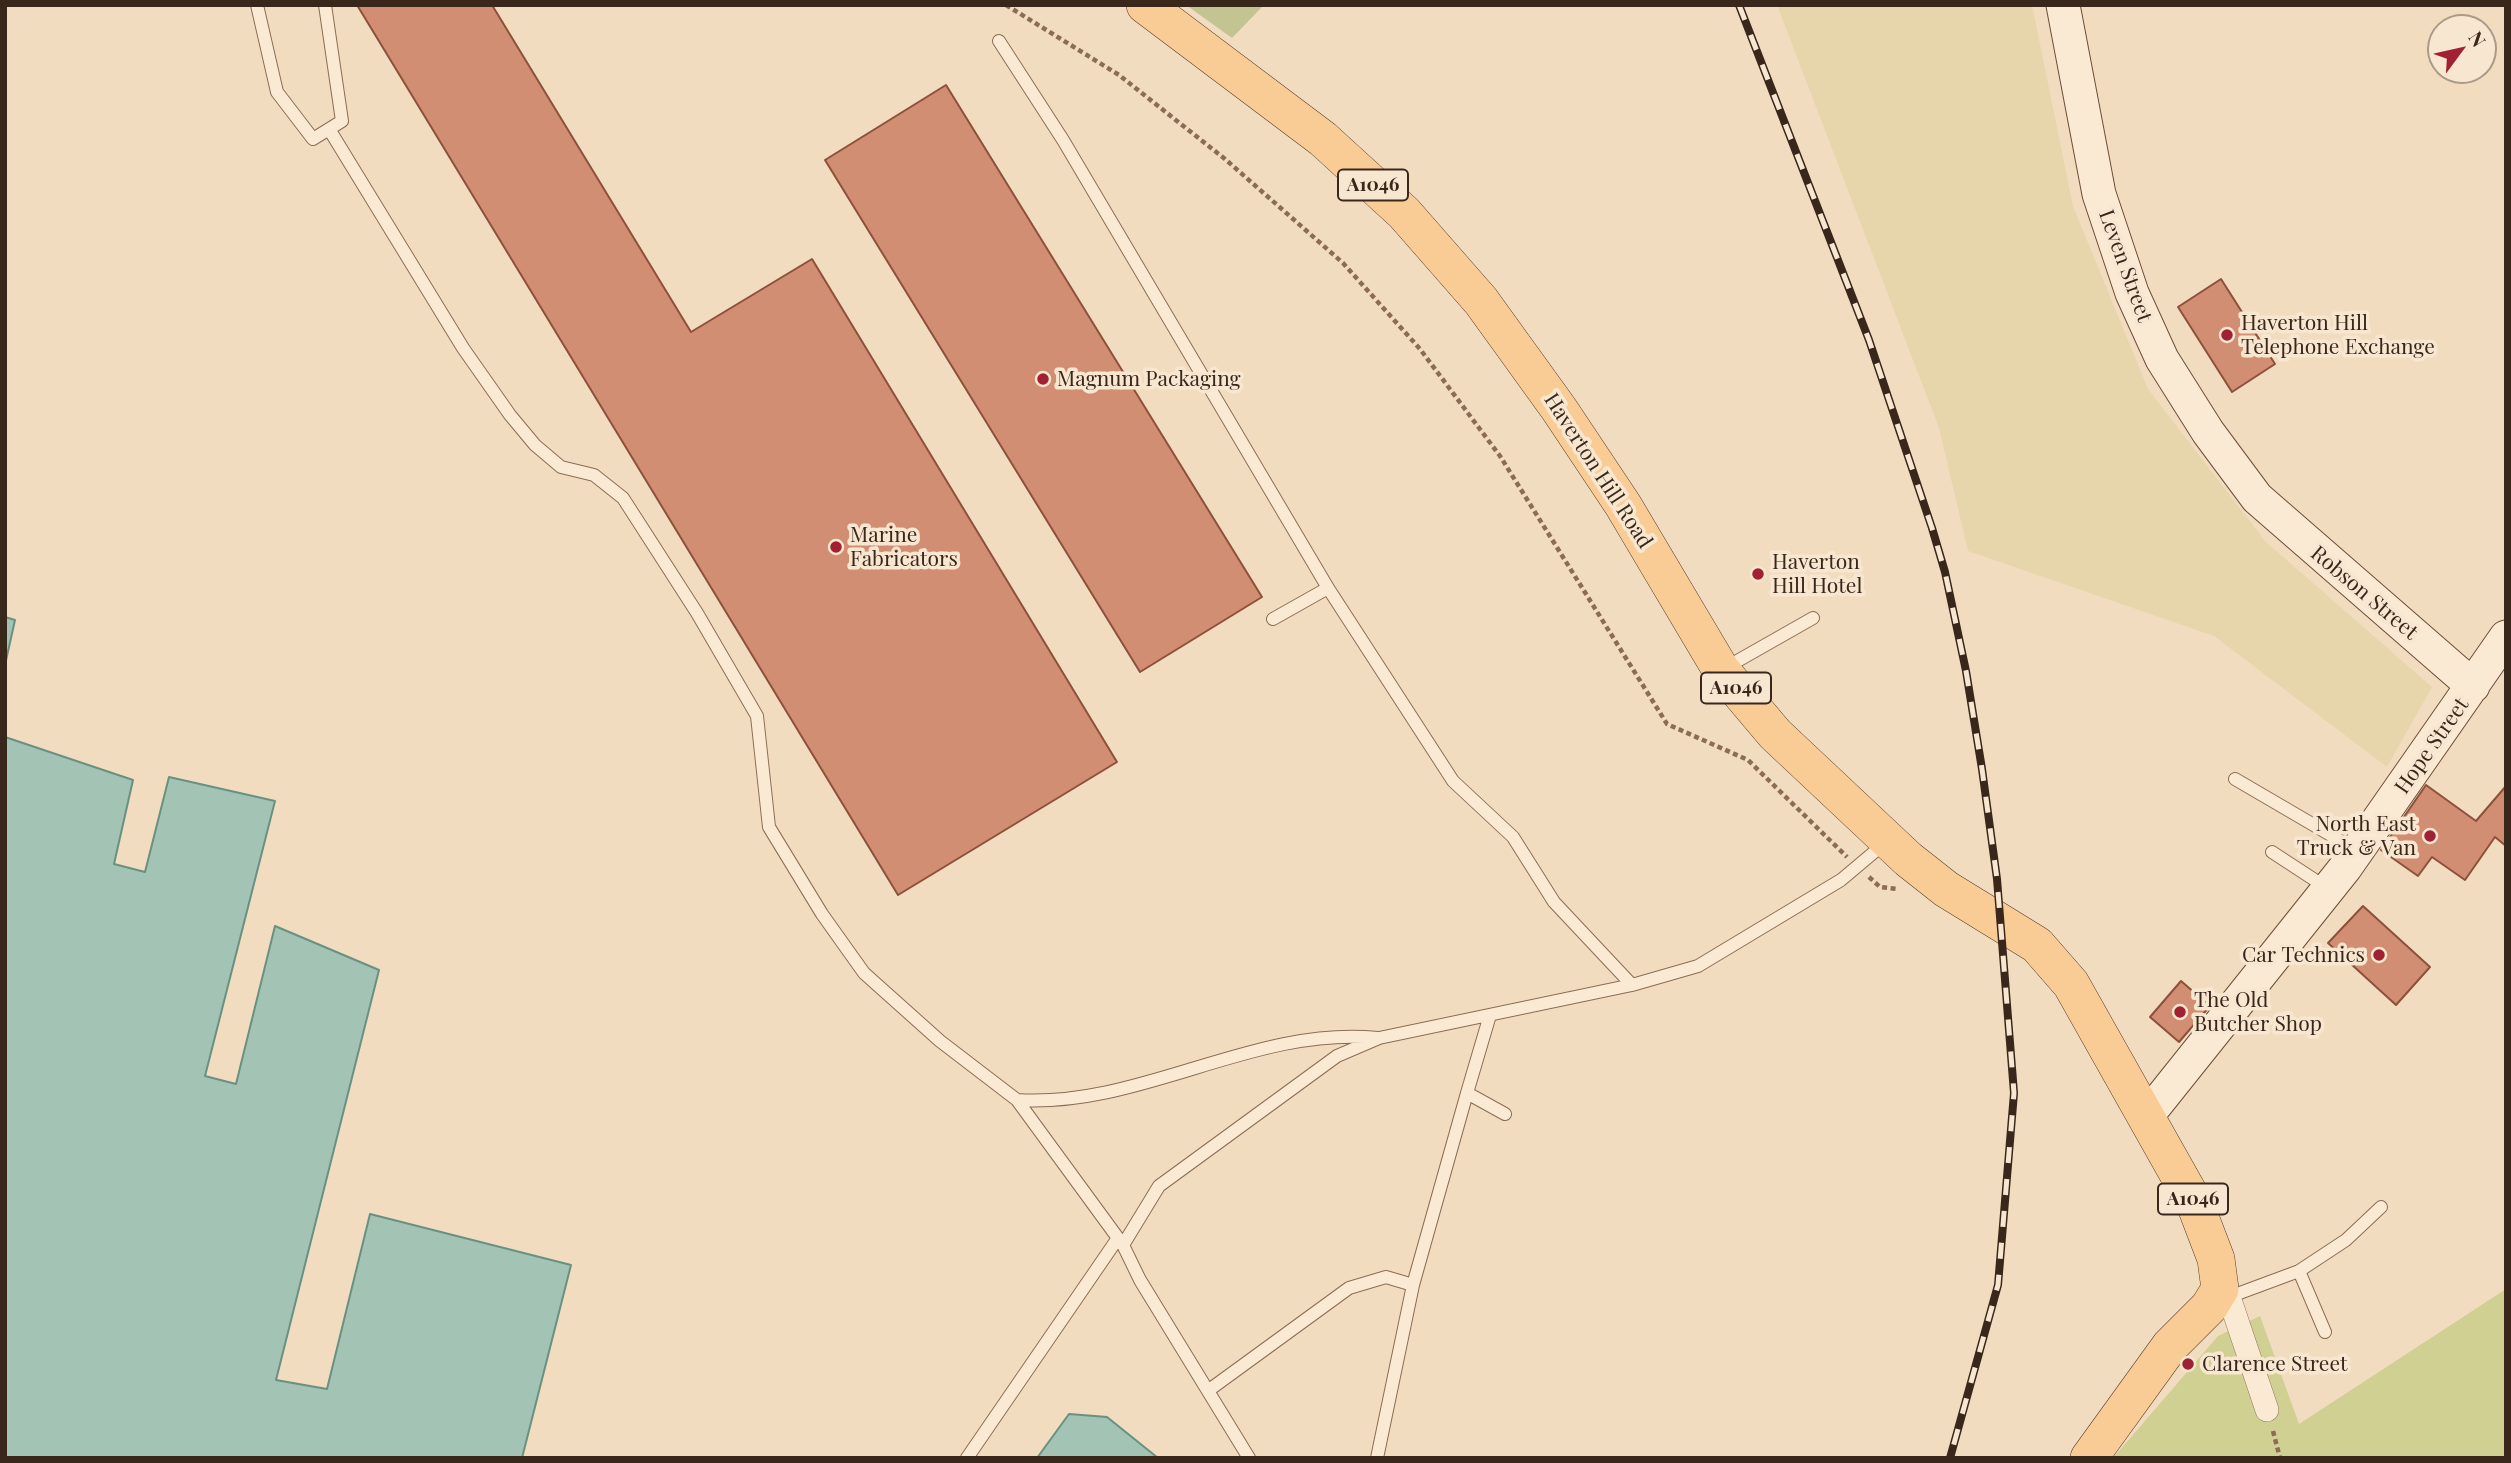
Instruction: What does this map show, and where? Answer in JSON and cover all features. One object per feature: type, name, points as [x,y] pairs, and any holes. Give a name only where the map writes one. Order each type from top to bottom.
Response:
[{"type":"main road","name":"Haverton Hill Road","points":[[1145,5],[1323,139],[1404,213],[1481,301],[1559,408],[1623,505],[1721,670],[1775,734],[1888,840],[1946,889],[2037,945],[2071,984],[2146,1117]]},
{"type":"main road","name":"Leven Street","points":[[2063,5],[2099,194],[2132,293],[2162,359],[2208,432],[2257,498]]},
{"type":"main road","name":"Robson Street","points":[[2257,498],[2473,686]]},
{"type":"main road","name":"Hope Street","points":[[2146,1117],[2356,853],[2506,637]]},
{"type":"main road","name":"A1046","points":[[2146,1117],[2195,1204],[2216,1259],[2225,1293]]},
{"type":"main road","points":[[2089,1458],[2170,1346],[2225,1293]]},
{"type":"street","points":[[2225,1293],[2267,1410]]},
{"type":"lane","points":[[257,5],[276,92],[313,138],[342,121],[325,5]]},
{"type":"lane","points":[[999,41],[1070,152],[1328,588],[1453,781],[1513,837],[1554,902],[1632,985]]},
{"type":"lane","points":[[329,129],[463,348],[510,415],[535,446],[561,467],[594,475],[623,498],[697,613],[757,716],[769,827],[822,914],[864,973],[940,1041],[1017,1100],[1121,1242],[1140,1280],[1249,1458]]},
{"type":"lane","points":[[1273,619],[1328,588]]},
{"type":"lane","points":[[1721,670],[1813,618]]},
{"type":"lane","points":[[2235,779],[2336,838],[2356,853]]},
{"type":"lane","points":[[967,1458],[1159,1186],[1336,1056],[1379,1038],[1632,985],[1698,966],[1841,880],[1888,840]]},
{"type":"lane","points":[[2272,852],[2329,889]]},
{"type":"lane","points":[[1377,1458],[1413,1285],[1490,1015]]},
{"type":"lane","points":[[1017,1100],[1041,1102],[1121,1090],[1219,1060],[1322,1039],[1348,1035],[1379,1038]]},
{"type":"lane","points":[[1466,1093],[1505,1114]]},
{"type":"lane","points":[[2225,1293],[2299,1271],[2346,1240],[2381,1207]]},
{"type":"lane","points":[[2299,1271],[2325,1332]]},
{"type":"lane","points":[[1209,1390],[1349,1288],[1386,1277],[1413,1285]]},
{"type":"path","points":[[1006,5],[1119,75],[1225,159],[1343,263],[1420,349],[1500,456],[1667,724],[1748,760],[1880,887],[1903,890]]},
{"type":"shaded area","points":[[1777,5],[2032,5],[2073,206],[2148,389],[2266,542],[2432,687],[2387,767],[2214,636],[1968,551],[1939,428]]},
{"type":"shaded area","points":[[5,617],[15,620],[5,665]]},
{"type":"shaded area","points":[[5,737],[133,780],[114,864],[145,872],[169,777],[275,801],[205,1076],[236,1084],[275,926],[379,970],[276,1380],[327,1389],[370,1214],[571,1265],[522,1458],[5,1458]]},
{"type":"shaded area","points":[[1069,1414],[1107,1417],[1158,1458],[1037,1458]]},
{"type":"green space","points":[[1186,5],[1264,5],[1232,38]]},
{"type":"green space","points":[[2506,1289],[2506,1458],[2113,1458],[2218,1336],[2260,1316],[2299,1424]]},
{"type":"building","name":"Marine Fabricators","points":[[357,5],[492,5],[691,332],[812,259],[1117,762],[898,895]]},
{"type":"building","name":"Magnum Packaging","points":[[946,85],[1262,597],[1140,672],[825,160]]},
{"type":"building","name":"Haverton Hill Telephone Exchange","points":[[2221,279],[2275,364],[2232,392],[2178,307]]},
{"type":"building","name":"North East Truck & Van","points":[[2426,785],[2476,821],[2506,786],[2506,846],[2495,837],[2465,880],[2432,857],[2418,876],[2381,850]]},
{"type":"building","name":"Car Technics","points":[[2363,906],[2430,967],[2396,1005],[2328,943]]},
{"type":"building","name":"The Old Butcher Shop","points":[[2181,981],[2210,1006],[2179,1042],[2150,1017]]},
{"type":"railway","points":[[1739,5],[1869,340],[1932,528],[1945,572],[1966,671],[1982,769],[1997,879],[2014,1093],[1998,1285],[1950,1458]]},
{"type":"place","name":"Haverton Hill Telephone Exchange","points":[[2227,335]]},
{"type":"place","name":"Magnum Packaging","points":[[1043,379]]},
{"type":"place","name":"Marine Fabricators","points":[[836,547]]},
{"type":"place","name":"Haverton Hill Hotel","points":[[1758,574]]},
{"type":"place","name":"North East Truck & Van","points":[[2430,836]]},
{"type":"place","name":"Car Technics","points":[[2379,955]]},
{"type":"place","name":"The Old Butcher Shop","points":[[2180,1012]]},
{"type":"place","name":"Clarence Street","points":[[2188,1364]]}]
